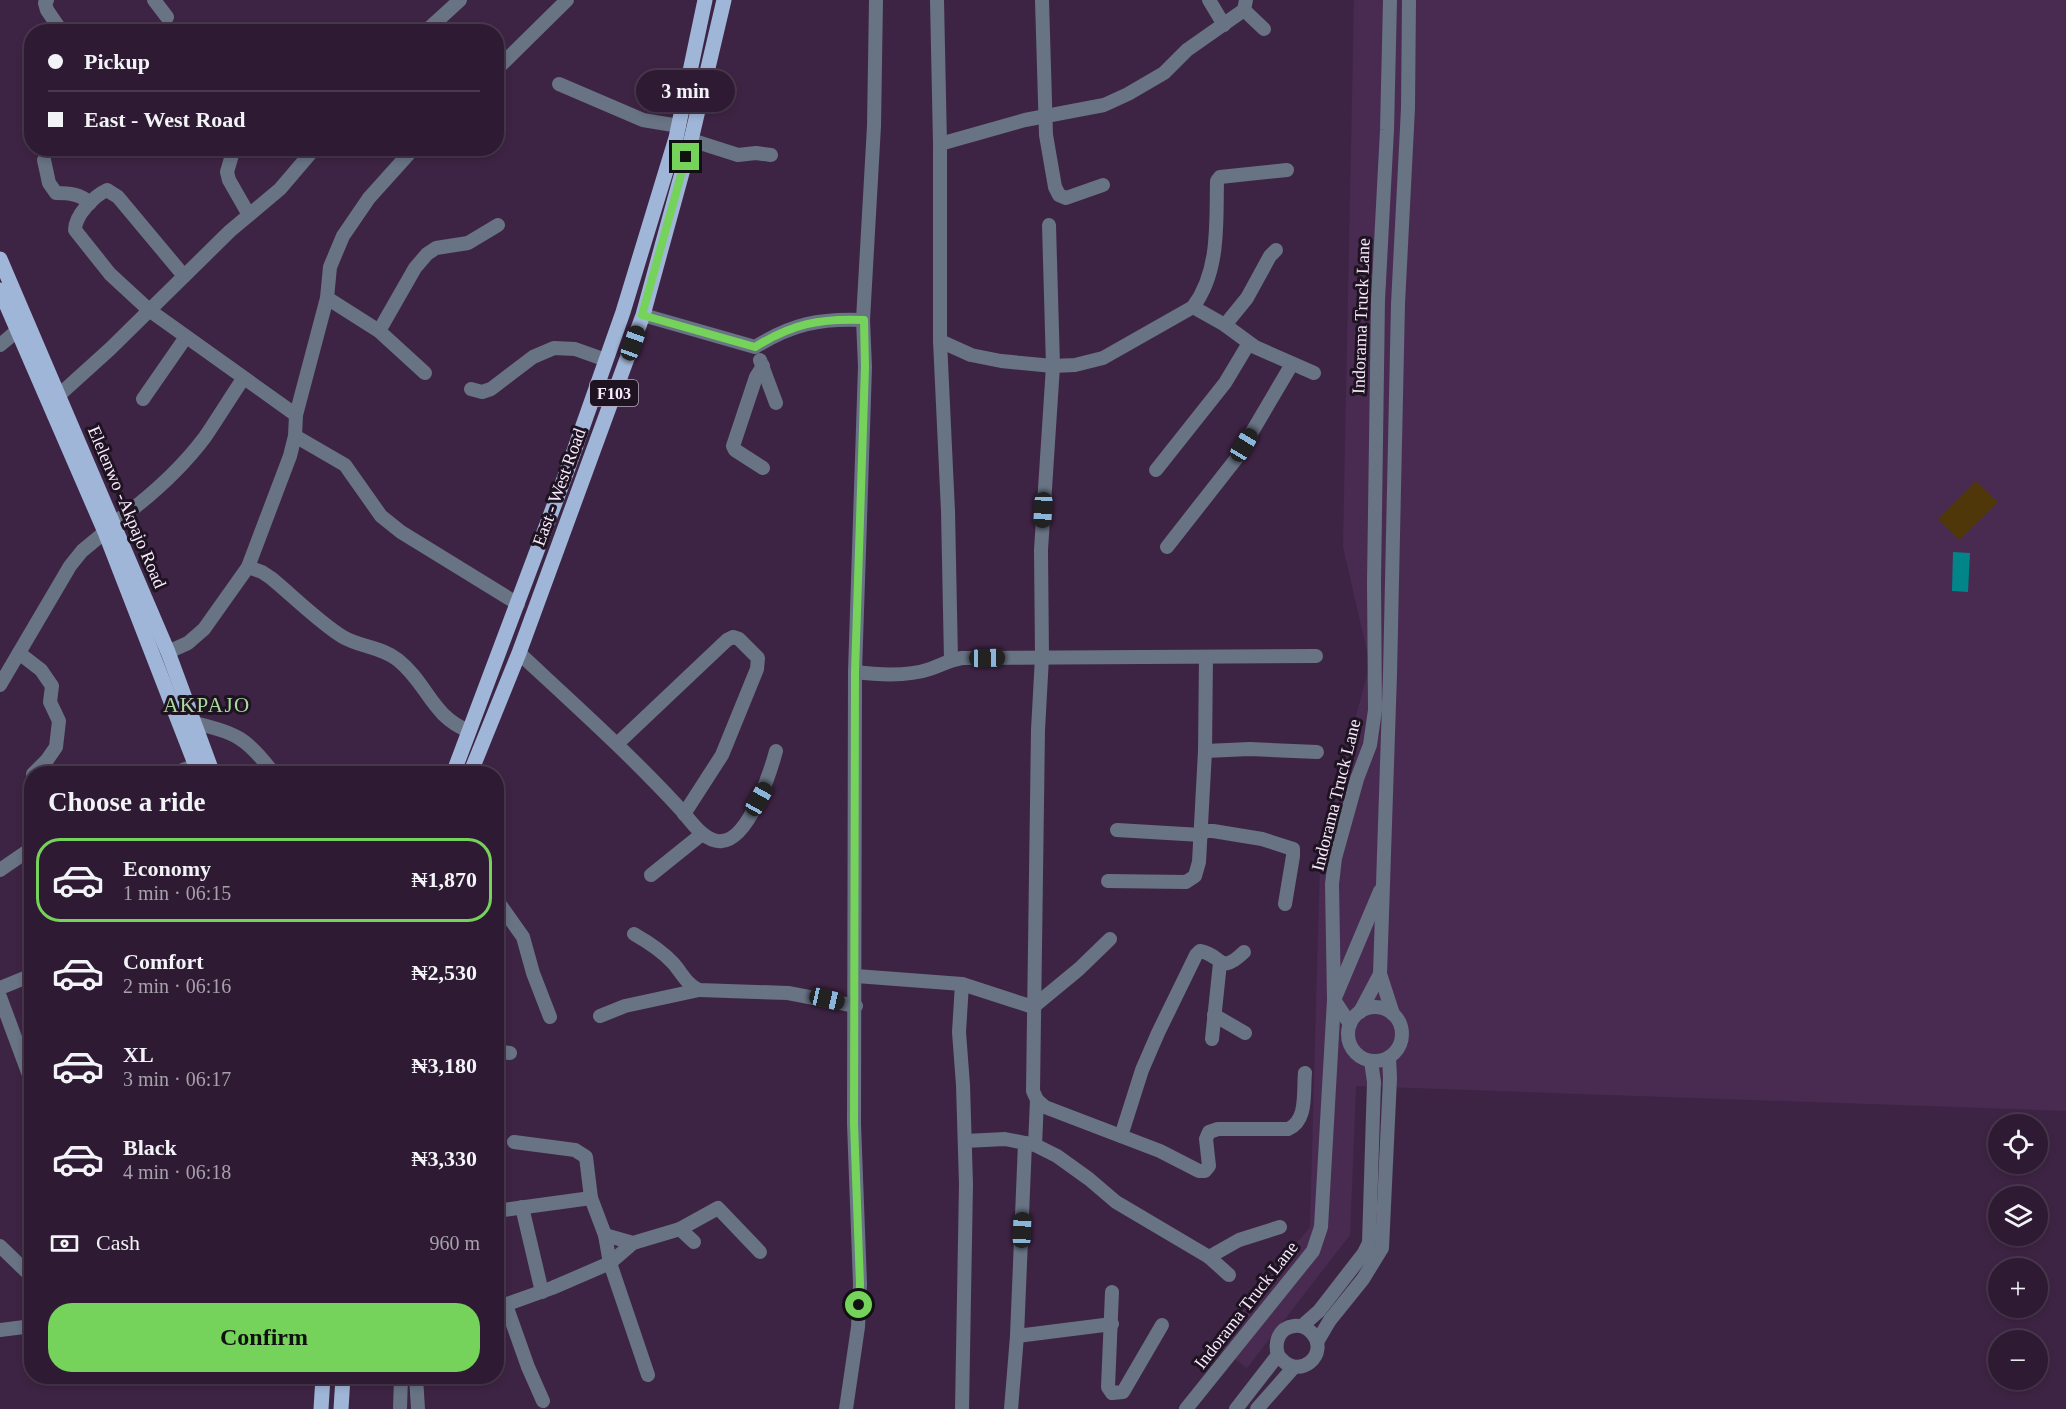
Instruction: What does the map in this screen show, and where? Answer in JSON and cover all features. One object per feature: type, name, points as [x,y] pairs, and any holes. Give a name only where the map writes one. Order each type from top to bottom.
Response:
[{"type":"main road","name":"East - West Road","points":[[456,766],[518,604],[623,312],[679,126],[705,0]]},
{"type":"main road","name":"East - West Road","points":[[473,766],[519,652],[642,315],[691,140],[724,0]]},
{"type":"main road","name":"Elelenwo -Akpajo Road","points":[[0,259],[58,396],[109,527],[168,652],[210,766]]},
{"type":"main road","points":[[0,290],[109,527],[196,766]]},
{"type":"main road","points":[[321,1409],[323,1384]]},
{"type":"main road","points":[[341,1409],[343,1384]]},
{"type":"street","points":[[47,0],[45,3],[47,10],[57,24]]},
{"type":"street","points":[[154,0],[167,17]]},
{"type":"street","points":[[434,24],[460,0]]},
{"type":"street","points":[[504,62],[567,0]]},
{"type":"street","points":[[846,1409],[858,1327],[860,1284],[854,1124],[855,672],[865,367],[864,320],[874,126],[876,0]]},
{"type":"street","points":[[937,0],[940,341],[948,511],[951,660]]},
{"type":"street","points":[[1042,0],[1046,135],[1052,175],[1059,195],[1066,198],[1103,185]]},
{"type":"street","points":[[1209,0],[1224,25]]},
{"type":"street","name":"Indorama Truck Lane","points":[[1186,1409],[1313,1251],[1321,1227],[1334,1000],[1332,884],[1334,867],[1357,779],[1370,745],[1375,710],[1378,300],[1387,130],[1390,0]]},
{"type":"street","points":[[1380,974],[1360,1012],[1350,1024],[1348,1032],[1356,1053],[1371,1060],[1389,1057],[1398,1048],[1401,1039],[1400,1025],[1393,1014],[1380,974],[1390,674],[1398,304],[1405,208],[1408,108],[1409,0]]},
{"type":"street","points":[[940,144],[1046,115],[1104,105],[1164,73],[1187,50],[1224,25],[1245,5],[1264,29]]},
{"type":"street","points":[[559,84],[643,120],[679,126]]},
{"type":"street","points":[[691,140],[738,155],[756,153],[771,155]]},
{"type":"street","points":[[232,156],[227,172],[229,180],[249,215]]},
{"type":"street","points":[[58,396],[230,231],[280,189],[308,156]]},
{"type":"street","points":[[168,652],[188,643],[204,629],[248,567],[290,456],[295,436],[296,415],[327,298],[330,267],[343,236],[369,198],[407,156]]},
{"type":"street","points":[[44,160],[49,183],[56,193],[71,193],[90,203]]},
{"type":"street","points":[[940,341],[971,355],[1001,362],[1053,366],[1103,358],[1193,307],[1201,296],[1211,266],[1217,234],[1217,181],[1221,177],[1231,175],[1287,170]]},
{"type":"street","points":[[184,276],[118,197],[107,190],[90,203],[75,224],[75,230],[110,274],[149,310],[296,415]]},
{"type":"street","points":[[379,331],[415,268],[428,254],[442,246],[468,243],[498,225]]},
{"type":"street","points":[[1049,225],[1053,366],[1041,550],[1042,657],[1038,730],[1033,1091],[1037,1100],[1045,1107],[1160,1151],[1199,1171],[1205,1171],[1209,1166],[1206,1138],[1209,1132],[1218,1129],[1288,1129],[1294,1126],[1302,1111],[1305,1073]]},
{"type":"street","points":[[1225,325],[1247,298],[1270,256],[1276,250]]},
{"type":"street","points":[[327,298],[379,331],[425,373]]},
{"type":"street","points":[[1193,307],[1225,325],[1249,343],[1314,373]]},
{"type":"street","points":[[642,315],[755,347],[772,336],[808,323],[835,319],[864,320]]},
{"type":"street","points":[[0,345],[18,330]]},
{"type":"street","points":[[143,399],[186,337]]},
{"type":"street","points":[[1156,470],[1225,382],[1249,343]]},
{"type":"street","points":[[755,347],[776,403]]},
{"type":"street","points":[[471,389],[482,392],[491,389],[533,357],[554,348],[574,350],[606,360]]},
{"type":"street","points":[[1167,548],[1236,459],[1292,364]]},
{"type":"street","points":[[763,366],[756,377],[733,446],[735,450],[763,468]]},
{"type":"street","points":[[0,684],[70,566],[82,551],[174,472],[204,438],[243,379]]},
{"type":"street","points":[[295,436],[345,465],[381,516],[393,526],[415,542],[518,604]]},
{"type":"street","points":[[248,567],[271,578],[344,638],[396,658],[412,672],[445,717],[456,726],[469,731]]},
{"type":"street","points":[[617,744],[727,640],[733,637],[739,639],[758,658],[758,669],[722,755],[684,814]]},
{"type":"street","points":[[519,652],[641,766],[702,834],[720,842],[730,839],[739,831],[765,787],[776,751]]},
{"type":"street","points":[[18,653],[41,670],[52,686],[50,702],[59,721],[57,747],[41,766]]},
{"type":"street","points":[[855,672],[907,673],[929,669],[962,658],[1316,656]]},
{"type":"street","points":[[1108,881],[1186,882],[1195,876],[1199,862],[1201,835],[1206,657]]},
{"type":"street","points":[[1374,668],[1390,674]]},
{"type":"street","points":[[194,723],[224,729],[241,738],[259,754],[268,766]]},
{"type":"street","points":[[1205,751],[1250,749],[1317,752]]},
{"type":"street","points":[[1117,830],[1201,835],[1205,831],[1234,833],[1262,838],[1293,849],[1285,904]]},
{"type":"street","points":[[651,875],[702,834]]},
{"type":"street","points":[[0,870],[24,854]]},
{"type":"street","points":[[1350,1024],[1334,1000],[1383,882]]},
{"type":"street","points":[[504,910],[523,937],[532,973],[550,1017]]},
{"type":"street","points":[[634,934],[654,946],[673,963],[687,982],[699,990]]},
{"type":"street","points":[[1033,1007],[1079,969],[1110,939]]},
{"type":"street","points":[[1121,1137],[1142,1070],[1196,955],[1204,951],[1220,963],[1227,964],[1244,952]]},
{"type":"street","points":[[1212,1039],[1220,963]]},
{"type":"street","points":[[856,976],[962,984],[1033,1007]]},
{"type":"street","points":[[0,988],[24,978]]},
{"type":"street","points":[[962,984],[959,1032],[966,1141],[962,1409]]},
{"type":"street","points":[[600,1016],[625,1006],[699,990],[788,993],[856,1006]]},
{"type":"street","points":[[0,997],[24,1062]]},
{"type":"street","points":[[1360,1012],[1377,1007],[1393,1014]]},
{"type":"street","points":[[1214,1015],[1245,1033]]},
{"type":"street","points":[[1317,1342],[1330,1320],[1363,1279],[1382,1248],[1389,1057]]},
{"type":"street","points":[[1302,1326],[1314,1335],[1317,1342],[1317,1353],[1310,1363],[1294,1367],[1282,1361],[1278,1355],[1276,1344],[1281,1333],[1291,1327],[1302,1326],[1319,1311],[1364,1253],[1369,1243],[1374,1082],[1371,1060]]},
{"type":"street","points":[[1011,1409],[1030,1144],[1037,1100]]},
{"type":"street","points":[[966,1141],[1005,1139],[1030,1144],[1057,1156],[1130,1212],[1209,1257],[1229,1275]]},
{"type":"street","points":[[514,1142],[575,1150],[582,1153],[587,1162],[591,1198],[605,1235],[610,1263],[648,1374]]},
{"type":"street","points":[[504,1210],[591,1198]]},
{"type":"street","points":[[522,1207],[542,1292]]},
{"type":"street","points":[[504,1305],[542,1292],[610,1263],[633,1243],[680,1229],[718,1208],[760,1252]]},
{"type":"street","points":[[1209,1257],[1239,1240],[1280,1227]]},
{"type":"street","points":[[680,1229],[694,1242]]},
{"type":"street","points":[[605,1235],[633,1243]]},
{"type":"street","points":[[0,1246],[24,1269]]},
{"type":"street","points":[[1112,1292],[1108,1387],[1112,1393],[1123,1392],[1162,1325]]},
{"type":"street","points":[[504,1313],[543,1401]]},
{"type":"street","points":[[1017,1336],[1112,1324]]},
{"type":"street","points":[[0,1330],[24,1327]]},
{"type":"street","points":[[1236,1409],[1278,1355]]},
{"type":"street","points":[[1257,1409],[1294,1367]]},
{"type":"street","points":[[400,1409],[401,1384]]},
{"type":"street","points":[[416,1384],[418,1409]]},
{"type":"shaded area","points":[[1354,0],[2066,0],[2066,1111],[1356,1086],[1350,1235],[1247,1368],[1215,1344],[1310,1227],[1320,862],[1337,787],[1370,664],[1343,547]]},
{"type":"shaded area","points":[[1976,481],[1998,502],[1959,540],[1938,519]]},
{"type":"shaded area","points":[[1953,552],[1970,553],[1968,592],[1952,591]]},
{"type":"district","name":"AKPAJO","points":[[207,705]]},
{"type":"route","points":[[686,157],[642,315],[755,347],[772,336],[808,323],[835,319],[864,320],[865,367],[855,672],[854,1124],[859,1305]]}]
